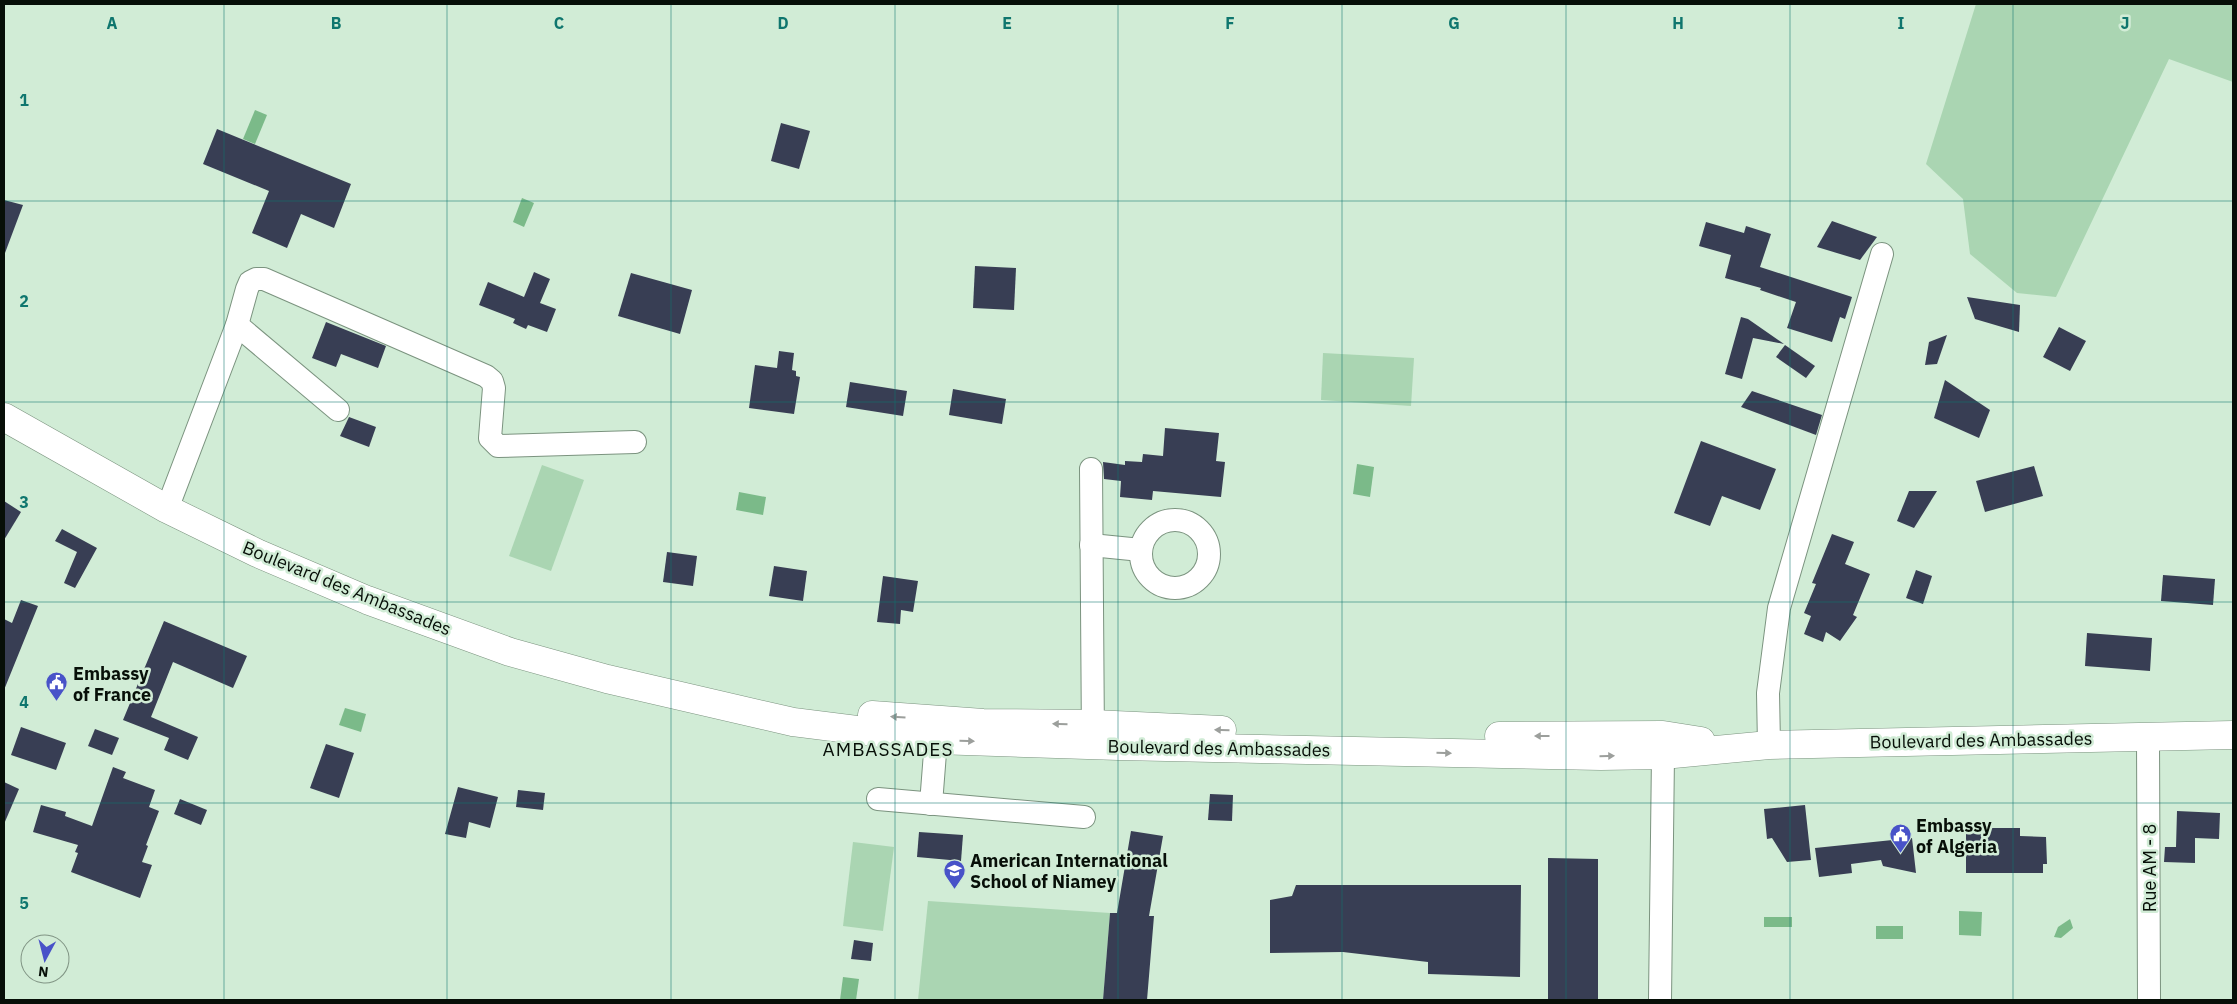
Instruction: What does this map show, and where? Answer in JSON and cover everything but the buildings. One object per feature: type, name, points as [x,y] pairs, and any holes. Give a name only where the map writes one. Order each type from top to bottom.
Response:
[{"type":"main road","name":"Boulevard des Ambassades","points":[[4,417],[167,509],[257,553],[367,600],[510,652],[607,679],[793,722],[936,740],[1093,735],[1664,735],[1696,739],[1730,748]]},
{"type":"main road","name":"Boulevard des Ambassades","points":[[711,704],[983,723],[1093,735],[1592,756],[1663,755],[1769,745],[2233,734]]},
{"type":"street","points":[[1769,745],[1768,693],[1779,608],[1882,254]]},
{"type":"street","points":[[167,509],[237,325],[250,282],[256,279],[264,279],[492,380],[494,388],[490,438],[498,446],[636,442]]},
{"type":"street","points":[[237,325],[338,410]]},
{"type":"street","points":[[1092,469],[1093,735]]},
{"type":"street","points":[[1091,545],[1142,550]]},
{"type":"street","name":"Rue AM - 8","points":[[2148,737],[2149,1000]]},
{"type":"street","points":[[931,804],[936,740]]},
{"type":"street","points":[[1660,1000],[1663,755]]},
{"type":"street","points":[[878,800],[1084,817]]},
{"type":"shaded area","points":[[1976,4],[2233,4],[2233,82],[2169,59],[2056,297],[2017,293],[1970,254],[1963,199],[1926,164]]},
{"type":"shaded area","points":[[255,110],[267,115],[255,144],[243,139]]},
{"type":"shaded area","points":[[522,198],[534,203],[524,227],[513,222]]},
{"type":"shaded area","points":[[1323,353],[1414,358],[1411,406],[1321,400]]},
{"type":"shaded area","points":[[1357,464],[1374,467],[1370,497],[1353,494]]},
{"type":"shaded area","points":[[542,465],[584,480],[551,571],[509,556]]},
{"type":"shaded area","points":[[739,492],[766,497],[763,515],[736,510]]},
{"type":"shaded area","points":[[345,708],[366,714],[361,732],[339,725]]},
{"type":"shaded area","points":[[853,842],[894,847],[883,931],[843,926]]},
{"type":"shaded area","points":[[928,901],[1110,913],[1103,1000],[918,1000]]},
{"type":"shaded area","points":[[1959,911],[1982,912],[1981,936],[1959,935]]},
{"type":"shaded area","points":[[1764,917],[1792,917],[1792,927],[1764,927]]},
{"type":"shaded area","points":[[2070,919],[2073,928],[2061,938],[2054,937],[2058,927]]},
{"type":"shaded area","points":[[1876,926],[1903,926],[1903,939],[1876,939]]},
{"type":"shaded area","points":[[843,977],[859,979],[856,1000],[840,1000]]},
{"type":"place","name":"Embassy of France","points":[[57,702]]},
{"type":"place","name":"Embassy of Algeria","points":[[1900,854]]},
{"type":"place","name":"American International School of Niamey","points":[[954,889]]},
{"type":"district","name":"AMBASSADES","points":[[888,749]]}]
